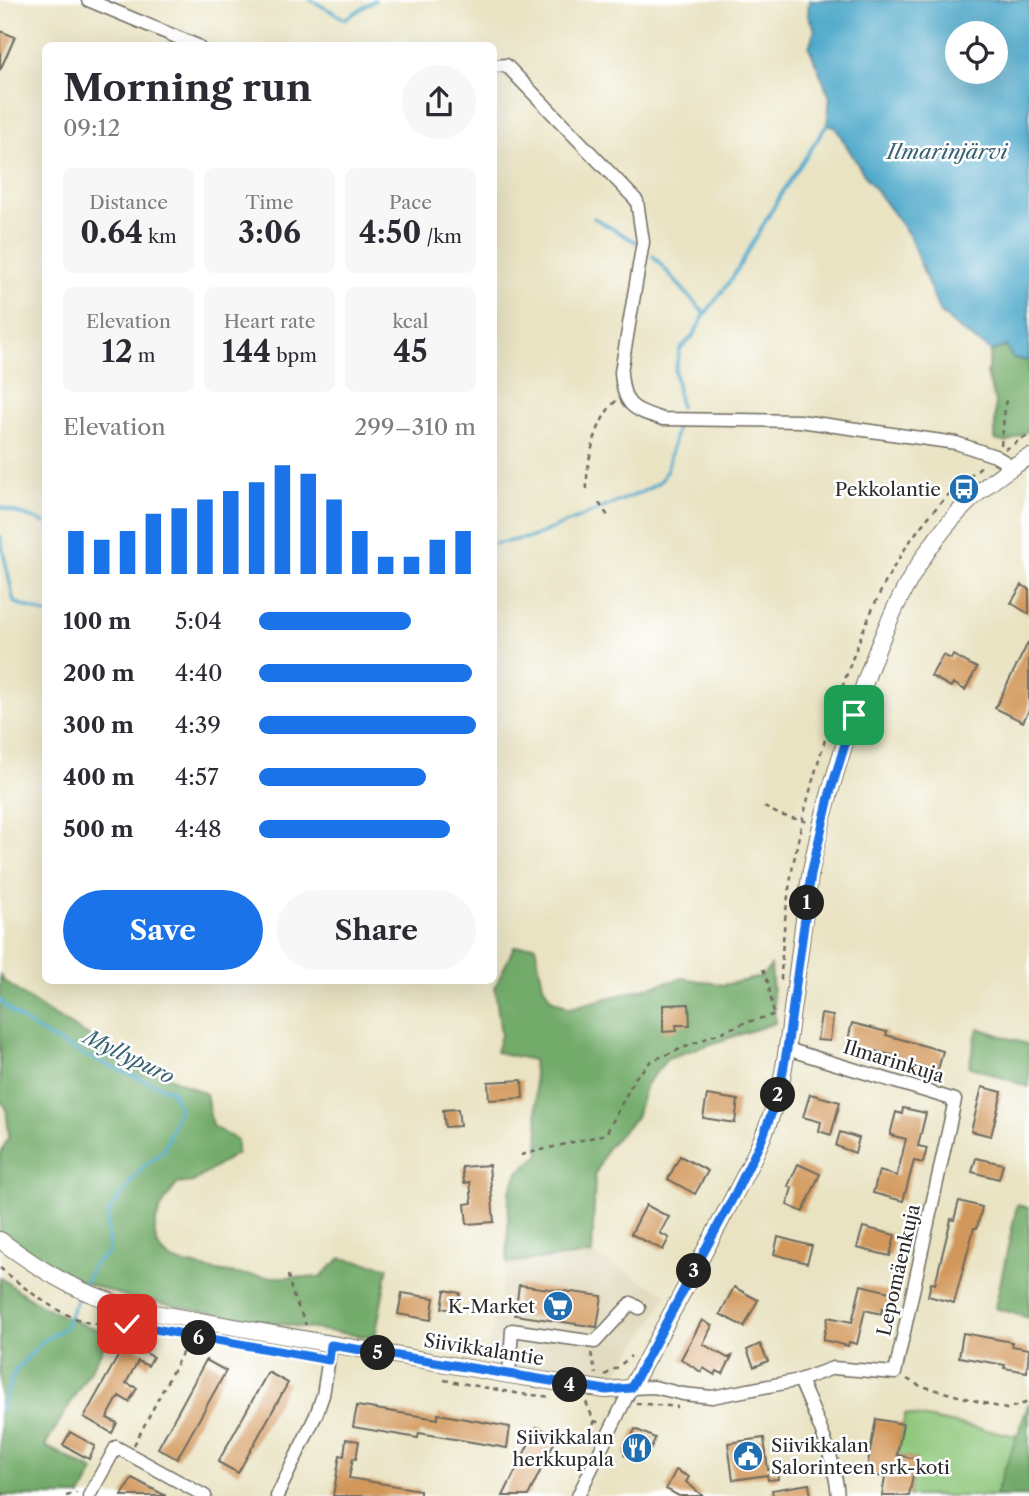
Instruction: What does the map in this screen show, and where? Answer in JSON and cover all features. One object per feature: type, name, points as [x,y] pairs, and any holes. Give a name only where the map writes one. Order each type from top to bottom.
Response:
[{"type":"main road","points":[[631,1388],[757,1150],[779,1093],[811,874],[822,825],[866,676],[897,599],[921,559],[951,520],[978,493],[1012,466],[1029,457]]},
{"type":"main road","name":"Siivikkalantie","points":[[0,1240],[67,1285],[106,1301],[143,1311],[311,1342],[330,1352],[606,1390],[631,1388]]},
{"type":"street","points":[[88,0],[188,42]]},
{"type":"street","points":[[497,66],[506,65],[637,201],[643,242],[621,372],[622,390],[630,405],[642,413],[663,419],[800,421],[956,443],[995,456],[1012,466]]},
{"type":"street","name":"Ilmarinkuja","points":[[787,1049],[956,1100],[939,1177]]},
{"type":"street","name":"Lepomäenkuja","points":[[895,1373],[939,1177]]},
{"type":"street","points":[[509,1375],[512,1330],[595,1342],[631,1303],[639,1308]]},
{"type":"street","points":[[277,1496],[316,1415],[330,1352]]},
{"type":"street","name":"Siivikkalantie","points":[[631,1388],[654,1387],[712,1397],[800,1380],[833,1368],[895,1373]]},
{"type":"street","points":[[800,1380],[819,1426],[838,1496]]},
{"type":"street","points":[[578,1496],[631,1388]]},
{"type":"street","points":[[89,1496],[116,1447],[205,1496]]},
{"type":"path","points":[[587,489],[587,468],[601,421],[613,402],[625,396]]},
{"type":"path","points":[[1001,452],[1006,399]]},
{"type":"path","points":[[599,503],[608,516]]},
{"type":"path","points":[[764,807],[780,815],[822,825]]},
{"type":"path","points":[[763,968],[774,1015]]},
{"type":"path","points":[[521,1155],[606,1133],[635,1077],[650,1061],[744,1023],[792,1009]]},
{"type":"path","points":[[0,1268],[62,1312],[83,1321],[127,1324],[191,1336],[330,1352]]},
{"type":"path","points":[[288,1275],[300,1314],[306,1320],[311,1342]]},
{"type":"path","points":[[129,1454],[191,1336]]},
{"type":"path","points":[[587,1341],[598,1380]]},
{"type":"path","points":[[895,1373],[918,1385],[1006,1409],[1029,1402]]},
{"type":"path","points":[[440,1379],[557,1398]]},
{"type":"path","points":[[580,1400],[586,1402],[594,1421],[612,1425]]},
{"type":"path","points":[[632,1411],[636,1402],[687,1408]]},
{"type":"path","points":[[0,1491],[6,1496]]},
{"type":"shaded area","points":[[592,1254],[667,1294],[651,1325],[607,1385],[484,1365],[507,1263]]},
{"type":"green space","points":[[1006,346],[1013,358],[1029,361],[1029,430],[1007,443],[995,440],[995,402],[987,374],[991,351]]},
{"type":"green space","points":[[535,945],[543,985],[551,999],[570,1008],[683,978],[723,985],[761,977],[771,966],[775,1023],[668,1058],[646,1084],[636,1117],[607,1148],[595,1175],[592,1254],[507,1263],[509,1193],[519,1171],[540,1155],[533,1060],[496,1052],[501,1035],[495,987],[514,947]]},
{"type":"green space","points":[[0,975],[27,998],[76,1029],[127,1057],[206,1094],[212,1126],[237,1140],[237,1153],[193,1182],[177,1184],[171,1192],[156,1222],[156,1242],[162,1251],[178,1262],[255,1276],[320,1277],[341,1258],[388,1267],[375,1338],[226,1316],[124,1296],[79,1281],[0,1231],[0,1155],[9,1136],[6,1107],[0,1101]]},
{"type":"green space","points":[[978,1028],[1029,1045],[1029,1087],[969,1066]]},
{"type":"green space","points":[[1017,1205],[1029,1208],[1029,1318],[995,1308]]},
{"type":"green space","points":[[0,1277],[53,1311],[112,1333],[45,1446],[94,1471],[81,1496],[0,1496]]},
{"type":"green space","points":[[1029,1403],[1029,1496],[995,1496]]},
{"type":"green space","points":[[905,1414],[1017,1436],[995,1496],[909,1496],[916,1459],[897,1455]]},
{"type":"water","name":"Ilmarinjärvi","points":[[809,0],[1029,0],[1029,361],[1013,358],[1006,346],[991,351],[956,327],[939,311],[909,235],[865,176],[835,127],[827,125],[830,97],[809,47],[815,29],[808,16]]},
{"type":"building","points":[[0,31],[15,37],[0,70]]},
{"type":"building","points":[[1022,585],[1029,589],[1029,614],[1011,603]]},
{"type":"building","points":[[1029,641],[1029,710],[1023,722],[995,708]]},
{"type":"building","points":[[943,655],[951,659],[953,655],[977,668],[965,690],[953,683],[951,687],[931,676]]},
{"type":"building","points":[[689,1004],[690,1025],[676,1025],[677,1031],[663,1032],[663,1005]]},
{"type":"building","points":[[821,1014],[833,1016],[830,1041],[817,1040]]},
{"type":"building","points":[[852,1023],[943,1051],[937,1074],[897,1063],[899,1057],[847,1044]]},
{"type":"building","points":[[522,1080],[523,1098],[489,1100],[488,1082]]},
{"type":"building","points":[[982,1087],[1002,1092],[991,1136],[971,1131]]},
{"type":"building","points":[[810,1094],[840,1102],[831,1135],[819,1131],[821,1122],[803,1117]]},
{"type":"building","points":[[707,1095],[738,1100],[735,1123],[703,1118]]},
{"type":"building","points":[[903,1108],[926,1113],[918,1146],[927,1148],[923,1163],[914,1161],[903,1201],[873,1193],[879,1171],[897,1176],[906,1139],[890,1135],[896,1112],[902,1114]]},
{"type":"building","points":[[458,1109],[460,1126],[445,1127],[443,1110]]},
{"type":"building","points":[[840,1132],[859,1138],[855,1153],[836,1146]]},
{"type":"building","points":[[680,1156],[708,1171],[695,1194],[668,1179]]},
{"type":"building","points":[[976,1158],[1003,1164],[999,1179],[972,1172]]},
{"type":"building","points":[[798,1164],[820,1174],[803,1212],[787,1205],[792,1188],[788,1186]]},
{"type":"building","points":[[489,1165],[494,1222],[467,1224],[465,1204],[472,1203],[470,1182],[464,1183],[462,1167]]},
{"type":"building","points":[[959,1201],[982,1207],[954,1303],[928,1296],[931,1283],[935,1284],[951,1219],[954,1220]]},
{"type":"building","points":[[646,1205],[669,1217],[660,1233],[669,1238],[663,1250],[631,1234]]},
{"type":"building","points":[[863,1227],[895,1235],[890,1256],[857,1248]]},
{"type":"building","points":[[778,1237],[812,1246],[807,1263],[774,1254]]},
{"type":"building","name":"K-Market","points":[[519,1285],[602,1296],[597,1327],[515,1315]]},
{"type":"building","points":[[861,1285],[894,1293],[889,1311],[882,1309],[881,1314],[865,1310],[857,1344],[849,1342],[848,1346],[823,1340],[828,1317],[852,1322]]},
{"type":"building","points":[[734,1287],[758,1300],[744,1327],[720,1314]]},
{"type":"building","points":[[445,1290],[460,1293],[457,1311],[442,1308]]},
{"type":"building","points":[[402,1293],[434,1298],[431,1320],[398,1314]]},
{"type":"building","points":[[702,1320],[712,1326],[703,1344],[728,1358],[732,1356],[723,1374],[717,1371],[715,1375],[703,1368],[701,1372],[681,1359]]},
{"type":"building","points":[[963,1333],[1012,1342],[1012,1346],[1029,1349],[1027,1372],[959,1357]]},
{"type":"building","points":[[126,1342],[153,1357],[148,1366],[138,1361],[126,1383],[137,1388],[129,1402],[119,1396],[107,1418],[117,1423],[112,1433],[84,1417]]},
{"type":"building","points":[[760,1344],[768,1361],[754,1367],[747,1350]]},
{"type":"building","points":[[206,1360],[226,1371],[177,1459],[158,1448]]},
{"type":"building","points":[[268,1372],[288,1383],[238,1473],[218,1462]]},
{"type":"building","points":[[357,1406],[438,1419],[438,1414],[510,1427],[507,1448],[419,1433],[418,1438],[353,1427]]},
{"type":"building","points":[[876,1419],[903,1424],[897,1455],[916,1459],[909,1496],[882,1496],[885,1477],[866,1474]]},
{"type":"building","points":[[537,1427],[557,1437],[528,1496],[503,1496]]},
{"type":"building","name":"Siivikkalan herkkupala","points":[[635,1429],[655,1438],[641,1463],[624,1455]]},
{"type":"building","points":[[70,1432],[95,1446],[89,1459],[63,1445]]},
{"type":"building","name":"Siivikkalan Salorinteen srk-koti","points":[[764,1438],[768,1470],[777,1468],[778,1479],[768,1480],[767,1475],[733,1480],[728,1443]]},
{"type":"building","points":[[346,1439],[359,1441],[349,1478],[420,1490],[420,1496],[333,1496],[340,1455],[344,1456]]},
{"type":"building","points":[[676,1470],[689,1477],[686,1482],[703,1496],[679,1496],[666,1489]]},
{"type":"building","points":[[132,1478],[166,1496],[122,1496]]},
{"type":"building","points":[[809,1484],[811,1496],[773,1496],[772,1490]]},
{"type":"waterway","points":[[311,0],[345,19],[375,0]]},
{"type":"waterway","points":[[680,407],[675,371],[680,349],[693,336],[705,314],[731,280],[783,191],[827,125]]},
{"type":"waterway","points":[[594,218],[636,242]]},
{"type":"waterway","points":[[653,256],[705,314]]},
{"type":"waterway","points":[[497,543],[532,537],[660,482],[667,470],[677,426]]},
{"type":"waterway","points":[[0,507],[42,522]]},
{"type":"waterway","points":[[0,536],[14,602],[42,612]]},
{"type":"waterway","name":"Myllypuro","points":[[0,1000],[33,1028],[56,1041],[172,1091],[179,1108],[164,1150],[141,1169],[112,1207],[107,1219],[109,1252],[94,1263],[83,1286]]},
{"type":"waterway","name":"Myllypuro","points":[[0,1409],[15,1371],[42,1342],[64,1328],[80,1293]]},
{"type":"place","name":"Pekkolantie","points":[[964,489]]},
{"type":"place","name":"K-Market","points":[[558,1306]]},
{"type":"place","name":"Siivikkalan herkkupala","points":[[637,1448]]},
{"type":"place","name":"Siivikkalan Salorinteen srk-koti","points":[[748,1456]]},
{"type":"route","points":[[127,1324],[329,1360],[331,1345],[606,1390],[631,1388],[736,1192],[762,1139],[779,1093],[811,874],[830,793],[854,715]]}]
